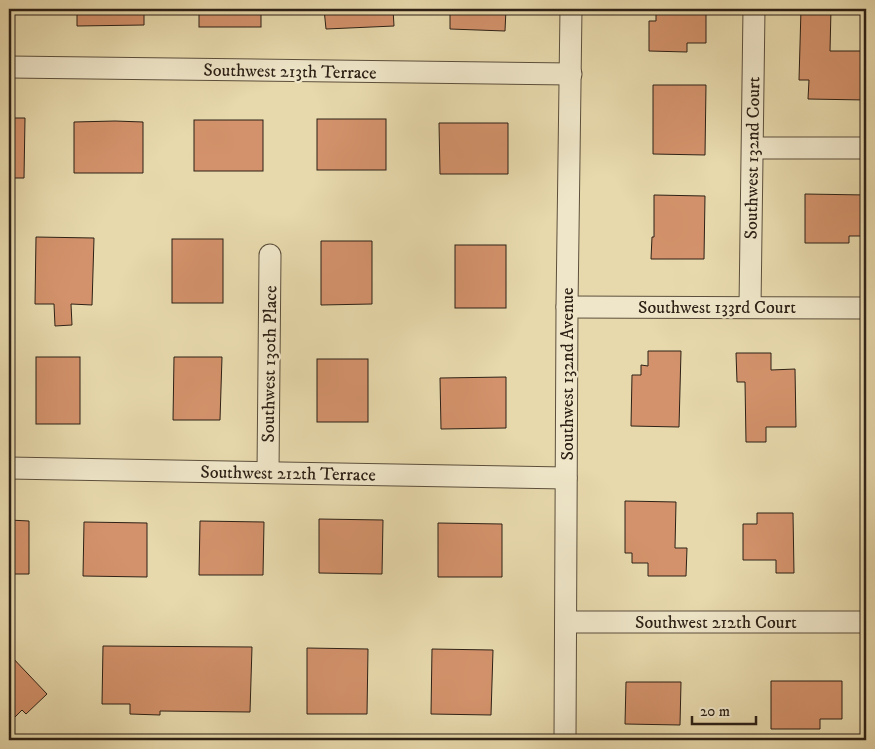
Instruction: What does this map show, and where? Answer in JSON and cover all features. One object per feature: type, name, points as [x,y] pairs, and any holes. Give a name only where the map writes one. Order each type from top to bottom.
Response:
[{"type":"street","name":"Southwest 132nd Avenue","points":[[565,740],[567,307],[571,9]]},
{"type":"street","name":"Southwest 132nd Court","points":[[750,307],[754,9]]},
{"type":"street","name":"Southwest 213th Terrace","points":[[9,68],[571,74]]},
{"type":"street","points":[[753,148],[866,148]]},
{"type":"street","name":"Southwest 130th Place","points":[[268,472],[270,255]]},
{"type":"street","name":"Southwest 133rd Court","points":[[567,307],[866,308]]},
{"type":"street","name":"Southwest 212th Terrace","points":[[9,468],[566,478]]},
{"type":"street","name":"Southwest 212th Court","points":[[566,622],[866,622]]},
{"type":"building","points":[[77,9],[144,9],[144,25],[77,26]]},
{"type":"building","points":[[199,9],[261,9],[261,27],[199,27]]},
{"type":"building","points":[[324,9],[393,9],[394,26],[326,29]]},
{"type":"building","points":[[450,9],[506,9],[505,31],[450,29]]},
{"type":"building","points":[[656,9],[706,9],[706,43],[687,43],[687,52],[649,51],[649,21],[656,21]]},
{"type":"building","points":[[801,9],[831,9],[830,51],[866,51],[866,100],[808,99],[809,80],[799,80]]},
{"type":"building","points":[[653,85],[706,85],[705,155],[653,154]]},
{"type":"building","points":[[9,118],[25,118],[24,178],[9,178]]},
{"type":"building","points":[[317,119],[386,119],[386,170],[317,170]]},
{"type":"building","points":[[194,120],[263,120],[263,171],[194,171]]},
{"type":"building","points":[[74,122],[143,122],[143,173],[74,173]]},
{"type":"building","points":[[439,123],[508,123],[508,174],[440,174]]},
{"type":"building","points":[[805,194],[866,195],[866,236],[849,236],[849,243],[805,243]]},
{"type":"building","points":[[654,195],[705,196],[704,259],[651,259],[652,237],[654,237]]},
{"type":"building","points":[[36,237],[94,238],[92,305],[71,304],[72,325],[55,326],[54,304],[35,304]]},
{"type":"building","points":[[172,239],[223,239],[223,303],[172,303]]},
{"type":"building","points":[[321,241],[372,241],[372,304],[321,305]]},
{"type":"building","points":[[455,245],[506,245],[506,308],[455,308]]},
{"type":"building","points":[[648,351],[681,351],[679,427],[631,426],[632,375],[641,375],[641,365],[648,366]]},
{"type":"building","points":[[736,353],[771,353],[771,370],[795,369],[796,427],[766,427],[766,442],[746,442],[745,382],[737,382]]},
{"type":"building","points":[[36,357],[80,357],[80,424],[36,424]]},
{"type":"building","points":[[174,357],[222,357],[220,420],[173,420]]},
{"type":"building","points":[[317,359],[368,359],[368,422],[317,422]]},
{"type":"building","points":[[506,377],[506,428],[441,429],[440,378]]},
{"type":"building","points":[[625,501],[676,502],[675,548],[687,548],[686,576],[648,576],[648,563],[632,563],[632,553],[625,553]]},
{"type":"building","points":[[757,513],[793,513],[794,573],[776,573],[776,560],[743,560],[743,524],[757,524]]},
{"type":"building","points":[[319,519],[383,520],[382,574],[319,573]]},
{"type":"building","points":[[9,520],[29,521],[29,574],[9,574]]},
{"type":"building","points":[[200,521],[264,522],[263,575],[199,575]]},
{"type":"building","points":[[84,522],[147,523],[147,577],[83,576]]},
{"type":"building","points":[[438,523],[502,524],[502,577],[438,577]]},
{"type":"building","points":[[103,646],[252,647],[250,712],[160,711],[160,715],[130,714],[130,704],[102,704]]},
{"type":"building","points":[[307,648],[368,649],[367,714],[307,714]]},
{"type":"building","points":[[432,649],[493,650],[491,715],[431,714]]},
{"type":"building","points":[[9,654],[47,694],[26,714],[22,710],[9,723]]},
{"type":"building","points":[[771,681],[842,681],[842,719],[820,719],[820,729],[771,729]]},
{"type":"building","points":[[626,682],[681,682],[680,725],[625,724]]}]
